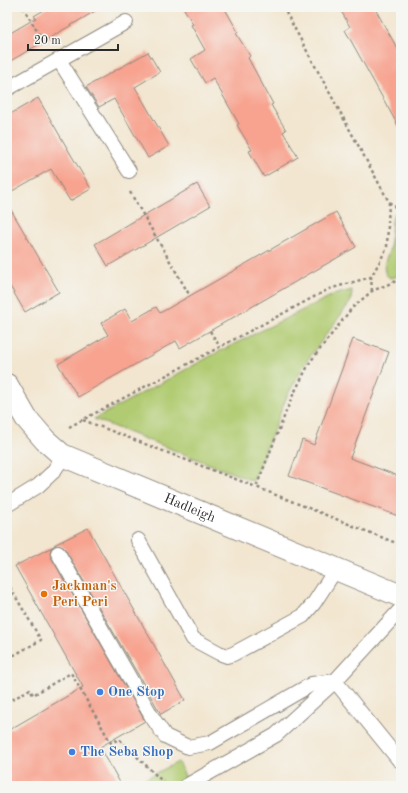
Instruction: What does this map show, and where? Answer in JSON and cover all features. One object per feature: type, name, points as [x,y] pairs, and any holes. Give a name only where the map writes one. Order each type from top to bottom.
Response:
[{"type":"street","name":"Hadleigh","points":[[7,385],[26,418],[45,440],[62,454],[401,596]]},
{"type":"lane","points":[[7,89],[126,22]]},
{"type":"lane","points":[[57,61],[129,171]]},
{"type":"lane","points":[[7,505],[38,486],[53,472],[63,457],[62,454]]},
{"type":"lane","points":[[138,540],[193,639],[227,656],[303,616],[314,603],[336,569]]},
{"type":"lane","points":[[58,553],[152,717],[165,736],[188,747],[210,744],[312,684],[335,681]]},
{"type":"lane","points":[[186,786],[276,735],[335,681],[401,609]]},
{"type":"lane","points":[[335,681],[398,760]]},
{"type":"path","points":[[23,7],[57,61]]},
{"type":"path","points":[[283,7],[389,202],[401,212]]},
{"type":"path","points":[[129,171],[128,188],[190,296]]},
{"type":"path","points":[[372,290],[371,277],[387,247],[389,202]]},
{"type":"path","points":[[45,440],[329,289],[371,277]]},
{"type":"path","points":[[256,487],[292,397],[310,362],[352,308],[372,290],[401,279]]},
{"type":"path","points":[[210,331],[220,347]]},
{"type":"path","points":[[83,420],[401,545]]},
{"type":"path","points":[[7,582],[41,640],[7,659]]},
{"type":"path","points":[[7,703],[30,689],[34,695],[71,673],[111,743],[119,739],[160,780]]},
{"type":"green space","points":[[394,213],[401,218],[401,275],[391,278],[386,274],[384,265],[390,247]]},
{"type":"green space","points":[[352,290],[351,301],[306,362],[287,396],[253,481],[94,419],[220,351],[333,295]]},
{"type":"green space","points":[[178,762],[190,786],[136,786],[135,784]]},
{"type":"building","points":[[49,7],[102,7],[7,63],[7,35],[36,18],[34,16]]},
{"type":"building","points":[[183,7],[224,7],[238,32],[236,33],[250,56],[248,58],[273,104],[271,105],[286,130],[283,132],[298,157],[264,177],[249,151],[252,150],[237,125],[239,124],[213,78],[205,83],[191,59],[205,50]]},
{"type":"building","points":[[339,7],[374,7],[401,55],[401,131],[345,30],[350,27]]},
{"type":"building","points":[[148,52],[160,72],[135,87],[169,146],[148,158],[114,99],[99,107],[86,87]]},
{"type":"building","points":[[38,98],[91,189],[70,201],[51,169],[7,194],[7,116]]},
{"type":"building","points":[[197,184],[210,206],[108,266],[95,244]]},
{"type":"building","points":[[7,203],[59,292],[25,312],[7,281]]},
{"type":"building","points":[[336,212],[356,247],[180,348],[176,341],[78,397],[58,364],[108,335],[101,323],[125,309],[132,321],[156,307],[160,313]]},
{"type":"building","points":[[353,339],[389,352],[350,458],[401,477],[401,517],[289,476],[302,440],[314,445]]},
{"type":"building","points":[[88,528],[185,700],[161,714],[65,549],[62,546],[54,545]]},
{"type":"building","points":[[54,546],[51,548],[51,557],[145,721],[100,747],[122,786],[7,786],[7,731],[83,687],[15,566]]},
{"type":"place","name":"Jackman's Peri Peri","points":[[44,594]]},
{"type":"place","name":"One Stop","points":[[100,692]]},
{"type":"place","name":"The Seba Shop","points":[[72,752]]}]
